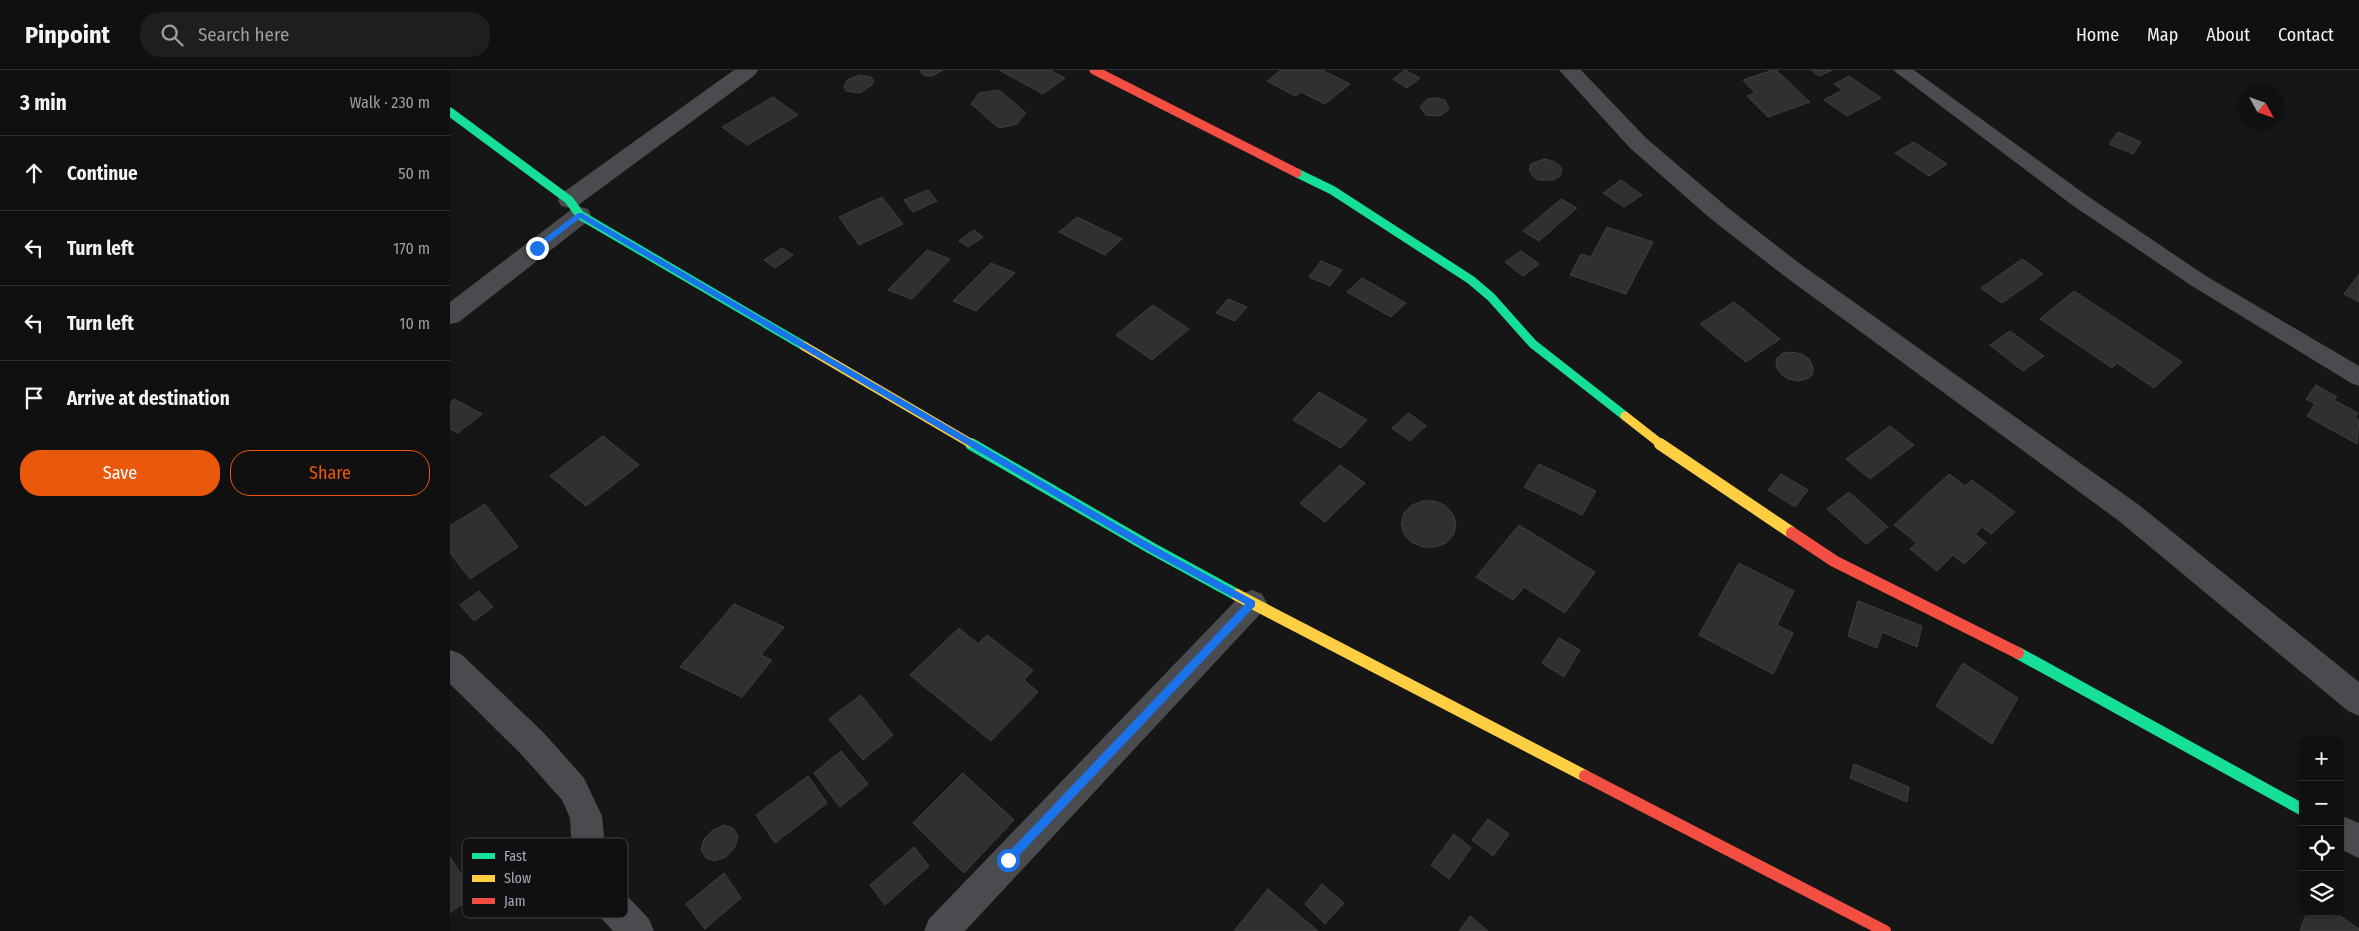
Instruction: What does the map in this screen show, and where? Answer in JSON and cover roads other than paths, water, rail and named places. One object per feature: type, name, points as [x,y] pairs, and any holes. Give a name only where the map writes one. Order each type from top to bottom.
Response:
[{"type":"street","points":[[450,315],[574,207],[748,70]]},
{"type":"street","points":[[1094,70],[1332,190],[1471,280],[1491,297],[1534,344],[1677,457],[1834,561],[2038,663],[2299,808]]},
{"type":"street","points":[[1569,70],[1638,143],[1719,213],[1791,269],[2130,513],[2359,701]]},
{"type":"street","points":[[450,112],[574,207],[1151,548],[1252,603],[1885,931]]},
{"type":"street","points":[[941,931],[1252,603]]},
{"type":"street","points":[[450,664],[532,743],[572,789],[586,816],[588,838]]},
{"type":"street","points":[[2344,833],[2359,841]]},
{"type":"street","points":[[625,918],[637,931]]},
{"type":"lane","points":[[1902,70],[2079,200],[2199,281],[2359,377]]}]
